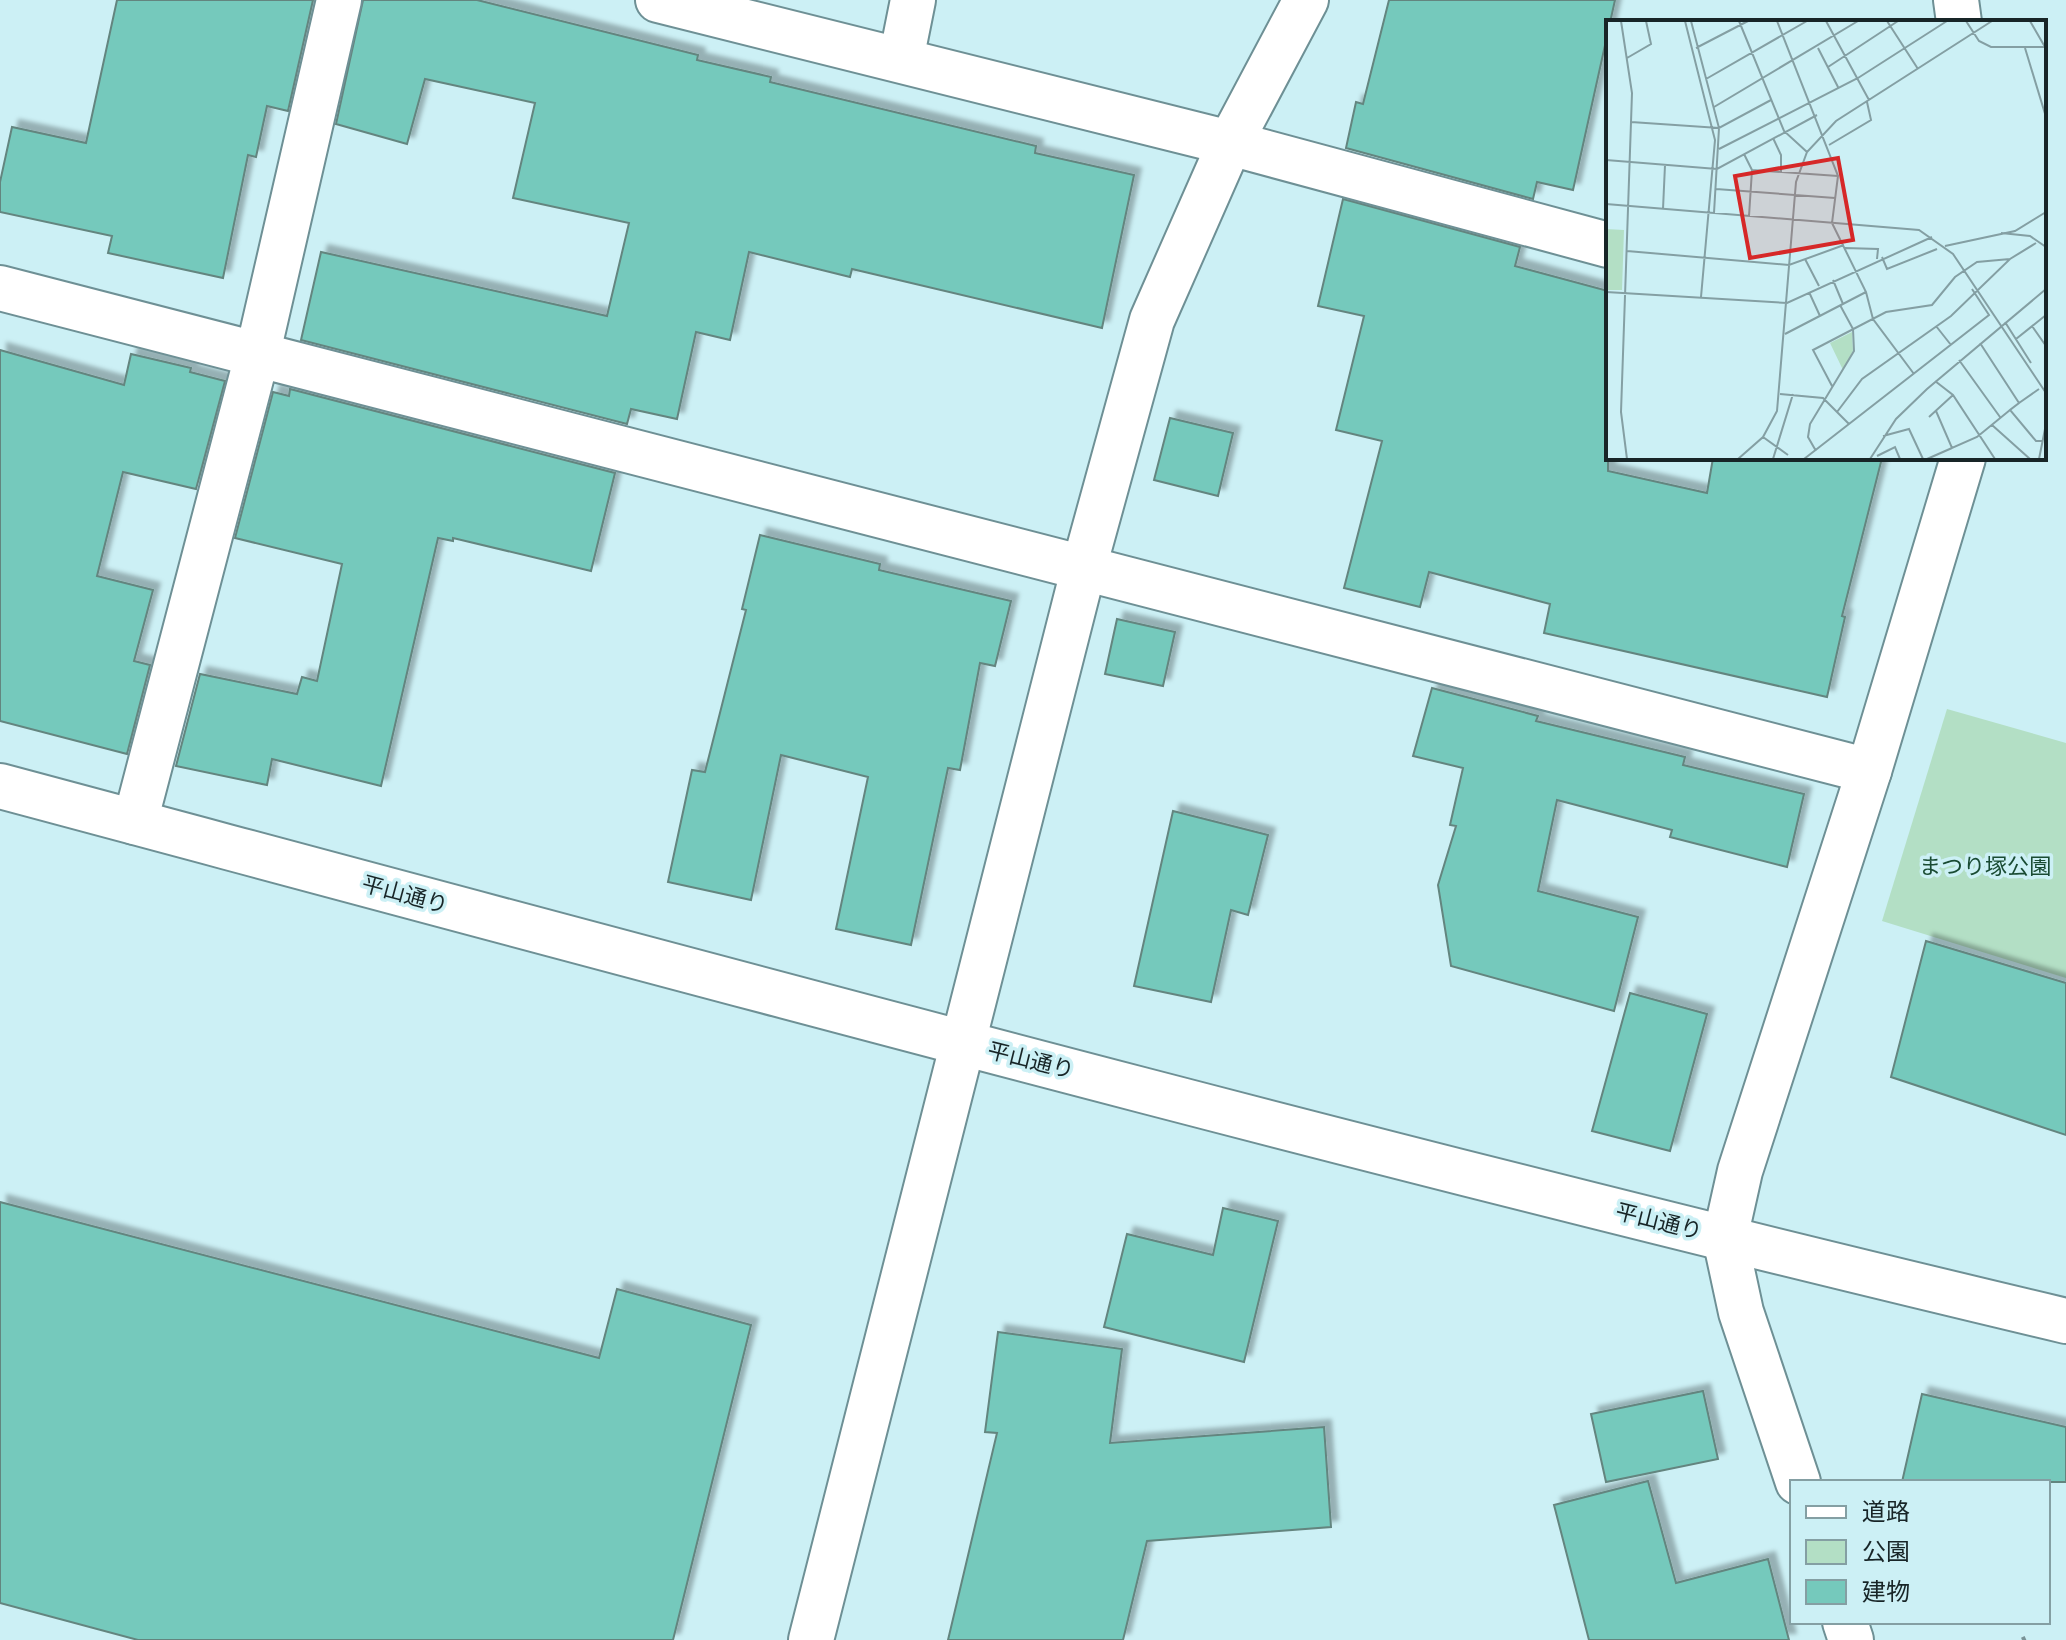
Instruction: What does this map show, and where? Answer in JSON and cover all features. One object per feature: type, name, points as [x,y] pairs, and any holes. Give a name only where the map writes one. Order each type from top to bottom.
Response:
[{"type":"street","points":[[135,822],[258,352],[339,0]]},
{"type":"street","points":[[658,0],[1230,143],[1606,244]]},
{"type":"street","points":[[901,60],[913,0]]},
{"type":"street","points":[[811,1640],[1084,567],[1152,320],[1230,143],[1306,0]]},
{"type":"street","points":[[1956,0],[1959,20]]},
{"type":"street","points":[[0,288],[258,352],[1869,771]]},
{"type":"street","points":[[1797,1480],[1741,1312],[1725,1238],[1740,1171],[1869,771],[1962,460]]},
{"type":"street","name":"平山通り","points":[[0,786],[963,1043],[1725,1238],[2066,1321]]},
{"type":"path","points":[[2022,1640],[2031,1636]]},
{"type":"green space","name":"まつり塚公園","points":[[1947,709],[2066,743],[2066,978],[1882,921]]},
{"type":"building","points":[[117,0],[313,0],[288,111],[267,106],[256,157],[248,155],[223,278],[108,253],[112,236],[0,212],[0,182],[12,127],[86,143]]},
{"type":"building","points":[[363,0],[477,0],[698,55],[697,60],[771,77],[770,82],[1036,146],[1035,153],[1134,175],[1102,328],[852,269],[850,277],[749,252],[730,340],[696,332],[677,419],[631,409],[627,424],[301,340],[321,252],[607,316],[629,223],[513,198],[535,103],[425,79],[407,144],[336,124]]},
{"type":"building","points":[[1389,0],[1615,0],[1611,20],[1606,20],[1606,41],[1573,190],[1537,182],[1533,199],[1346,148],[1356,102],[1363,104]]},
{"type":"building","points":[[1343,199],[1520,247],[1515,266],[1606,290],[1608,471],[1707,493],[1713,460],[1881,460],[1842,616],[1845,617],[1827,697],[1544,633],[1550,604],[1429,572],[1420,607],[1344,588],[1382,441],[1336,430],[1364,316],[1318,306]]},
{"type":"building","points":[[0,350],[124,385],[131,354],[191,368],[190,372],[225,381],[196,489],[123,472],[97,576],[153,590],[134,661],[150,665],[127,754],[0,721]]},
{"type":"building","points":[[290,389],[615,473],[591,571],[453,538],[453,541],[438,538],[381,786],[272,759],[267,785],[176,766],[200,674],[297,694],[302,677],[317,681],[342,564],[235,538],[273,392],[289,396]]},
{"type":"building","points":[[1170,418],[1233,433],[1218,496],[1154,480]]},
{"type":"building","points":[[760,535],[880,564],[879,570],[1011,601],[995,666],[980,663],[960,770],[948,768],[911,945],[836,929],[868,777],[781,755],[751,900],[668,882],[692,770],[705,772],[746,610],[742,609]]},
{"type":"building","points":[[1117,619],[1175,632],[1163,686],[1105,674]]},
{"type":"building","points":[[1432,688],[1538,716],[1536,721],[1685,757],[1683,765],[1804,794],[1787,867],[1670,837],[1672,830],[1557,800],[1538,891],[1638,917],[1614,1011],[1451,966],[1438,885],[1456,826],[1450,825],[1463,768],[1413,756]]},
{"type":"building","points":[[1173,811],[1268,835],[1248,915],[1231,910],[1211,1002],[1134,986]]},
{"type":"building","points":[[1926,941],[2066,983],[2066,1135],[1891,1077]]},
{"type":"building","points":[[1630,993],[1707,1014],[1670,1151],[1592,1131]]},
{"type":"building","points":[[0,1202],[599,1358],[617,1289],[751,1325],[673,1640],[138,1640],[0,1603]]},
{"type":"building","points":[[1223,1208],[1278,1221],[1244,1362],[1104,1327],[1127,1234],[1213,1255]]},
{"type":"building","points":[[998,1332],[1122,1349],[1110,1443],[1324,1427],[1331,1527],[1147,1541],[1123,1640],[948,1640],[997,1433],[985,1432]]},
{"type":"building","points":[[1703,1391],[1718,1459],[1606,1482],[1591,1414]]},
{"type":"building","points":[[1922,1394],[2066,1427],[2066,1482],[1902,1480]]},
{"type":"building","points":[[1648,1481],[1676,1583],[1768,1559],[1789,1640],[1589,1640],[1554,1505]]}]
